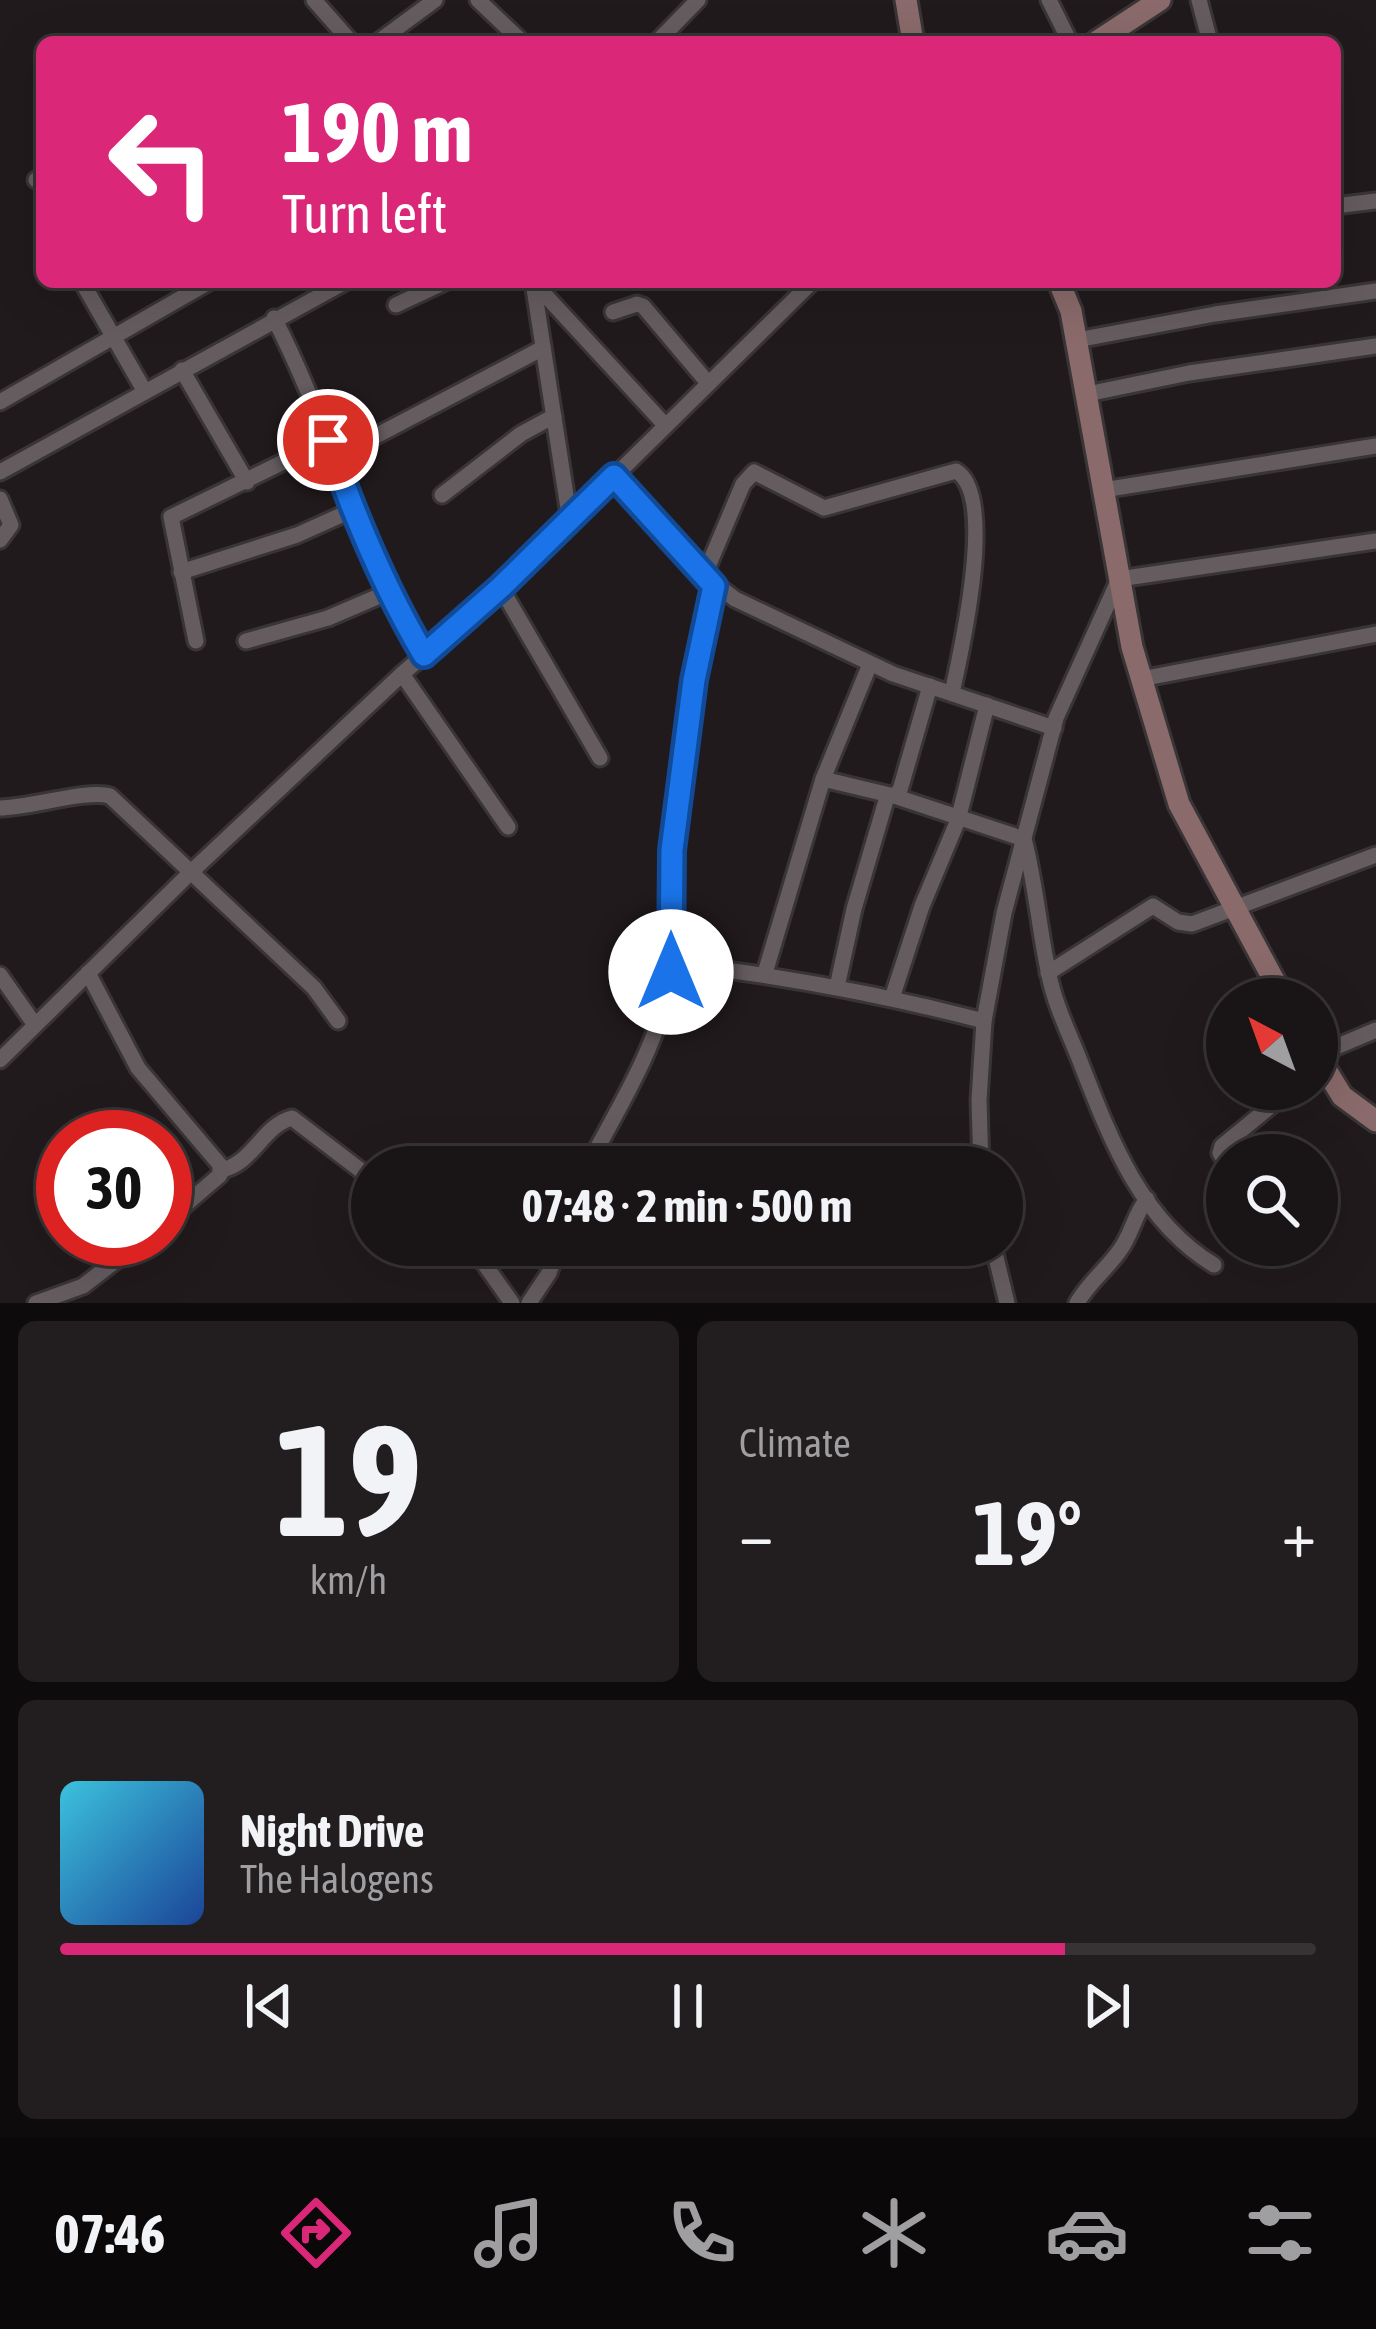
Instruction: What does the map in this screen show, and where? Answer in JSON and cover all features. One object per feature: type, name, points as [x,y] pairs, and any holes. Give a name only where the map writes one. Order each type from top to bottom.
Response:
[{"type":"street","points":[[314,0],[346,36]]},
{"type":"street","points":[[386,36],[435,0]]},
{"type":"street","points":[[478,0],[516,36]]},
{"type":"street","points":[[906,0],[913,36]]},
{"type":"street","points":[[1049,0],[1067,36]]},
{"type":"street","points":[[1105,36],[1160,0]]},
{"type":"street","points":[[1199,0],[1208,36]]},
{"type":"street","points":[[663,36],[695,1]]},
{"type":"street","points":[[1341,205],[1376,201]]},
{"type":"street","points":[[86,288],[144,390]]},
{"type":"street","points":[[1,398],[117,338],[199,288]]},
{"type":"street","points":[[0,472],[333,288]]},
{"type":"street","points":[[396,305],[432,288]]},
{"type":"street","points":[[534,288],[570,521]]},
{"type":"street","points":[[539,288],[665,425]]},
{"type":"street","points":[[0,1060],[190,873],[570,521],[806,288]]},
{"type":"street","points":[[1063,288],[1077,340],[1119,580],[1142,680],[1179,804],[1272,978]]},
{"type":"street","points":[[1077,340],[1376,291]]},
{"type":"street","points":[[613,312],[643,306],[708,383]]},
{"type":"street","points":[[274,318],[306,380],[355,509],[424,655]]},
{"type":"street","points":[[1087,394],[1189,373],[1376,346]]},
{"type":"street","points":[[334,458],[543,348]]},
{"type":"street","points":[[182,370],[247,482]]},
{"type":"street","points":[[442,495],[504,446],[554,416]]},
{"type":"street","points":[[196,641],[171,517],[328,440]]},
{"type":"street","points":[[1102,490],[1376,446]]},
{"type":"street","points":[[598,1146],[645,1052],[667,994],[672,850],[709,581],[743,484],[754,472],[824,508],[956,470],[968,482],[973,505],[973,566],[952,693]]},
{"type":"street","points":[[614,476],[709,581],[870,664],[1054,728]]},
{"type":"street","points":[[0,500],[11,525],[0,540]]},
{"type":"street","points":[[182,572],[297,535],[355,509]]},
{"type":"street","points":[[1119,580],[1376,541]]},
{"type":"street","points":[[980,1146],[984,1021],[1004,913],[1054,728],[1119,580]]},
{"type":"street","points":[[501,587],[601,758]]},
{"type":"street","points":[[246,641],[328,618],[391,590]]},
{"type":"street","points":[[1142,680],[1376,634]]},
{"type":"street","points":[[765,973],[824,779],[870,664]]},
{"type":"street","points":[[402,674],[508,827]]},
{"type":"street","points":[[837,987],[854,909],[891,796],[901,790],[930,686]]},
{"type":"street","points":[[892,998],[922,906],[958,820],[987,705]]},
{"type":"street","points":[[824,779],[1024,839]]},
{"type":"street","points":[[0,808],[104,794],[314,988],[338,1022]]},
{"type":"street","points":[[1024,839],[1048,973],[1106,1133],[1145,1196],[1192,1252],[1206,1260]]},
{"type":"street","points":[[1048,973],[1153,906],[1184,924],[1376,855]]},
{"type":"street","points":[[671,963],[765,973],[984,1021]]},
{"type":"street","points":[[88,974],[137,1068],[221,1170]]},
{"type":"street","points":[[0,975],[35,1025]]},
{"type":"street","points":[[1338,1046],[1376,1030]]},
{"type":"street","points":[[1338,1089],[1376,1121]]},
{"type":"street","points":[[1237,1134],[1266,1110]]},
{"type":"street","points":[[192,1197],[221,1170],[239,1164],[282,1121],[292,1118],[351,1163]]},
{"type":"street","points":[[1077,1303],[1118,1253],[1145,1196]]},
{"type":"street","points":[[36,1303],[82,1286],[108,1266]]},
{"type":"street","points":[[485,1266],[512,1303]]},
{"type":"street","points":[[529,1303],[552,1266]]},
{"type":"street","points":[[998,1266],[1007,1303]]},
{"type":"route","points":[[328,440],[400,612],[424,655],[614,476],[714,586],[694,680],[672,850],[671,972]]}]
